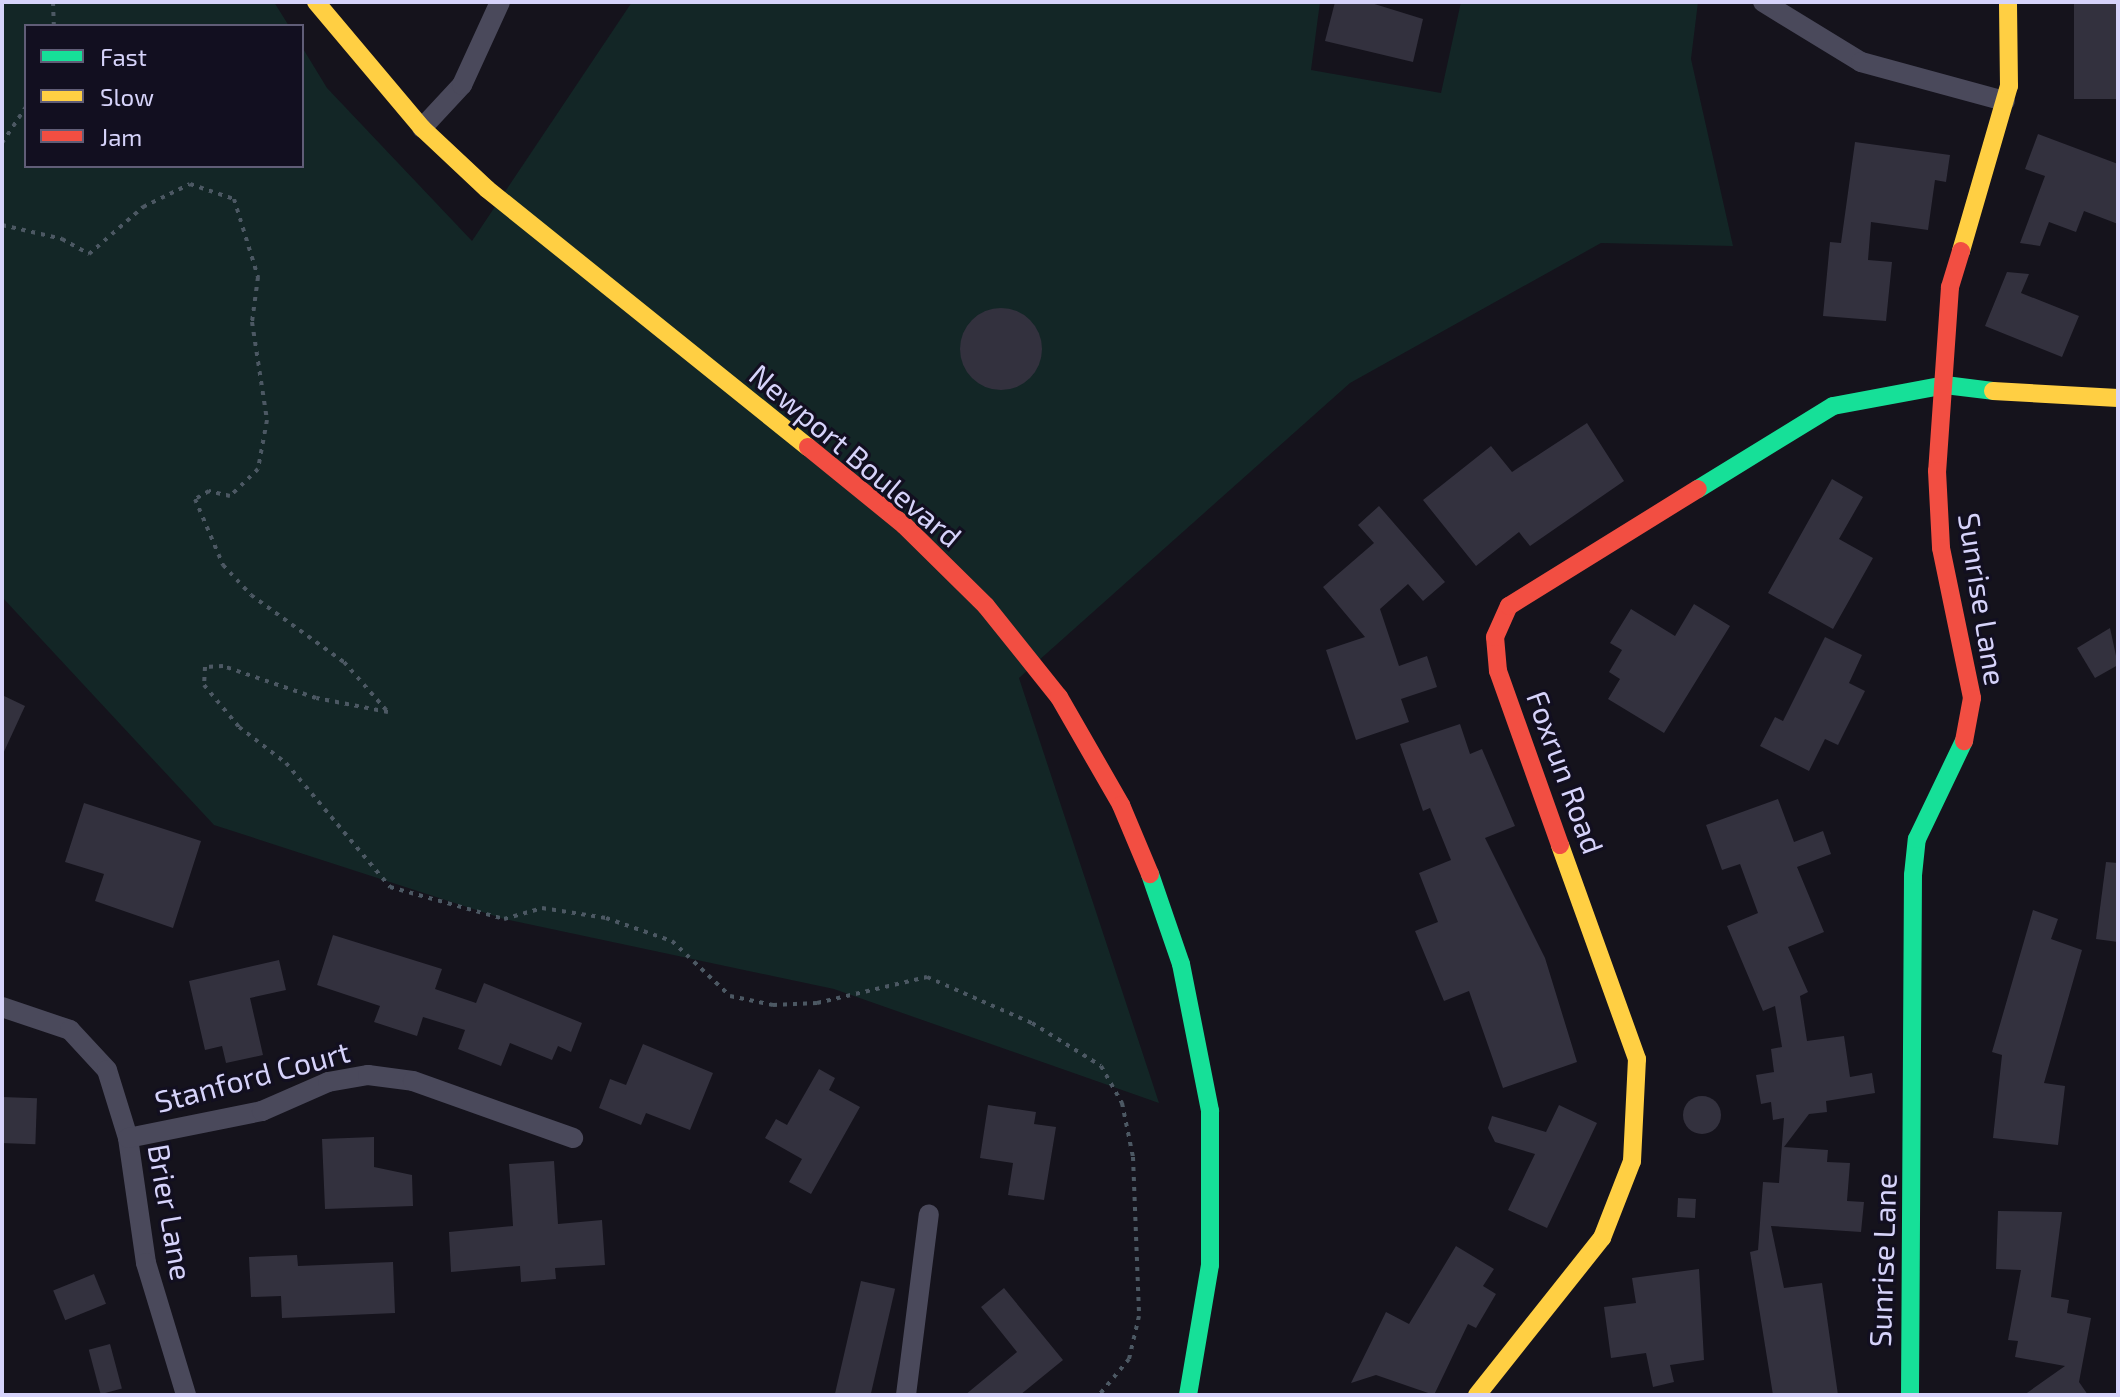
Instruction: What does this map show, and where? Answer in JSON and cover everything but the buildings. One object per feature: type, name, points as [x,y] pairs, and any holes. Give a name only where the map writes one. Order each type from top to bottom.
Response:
[{"type":"street","name":"Newport Boulevard","points":[[316,2],[422,128],[583,268],[904,525],[986,606],[1059,697],[1121,805],[1154,883],[1181,964],[1210,1111],[1210,1265],[1188,1395]]},
{"type":"street","points":[[422,128],[462,85],[500,2]]},
{"type":"street","points":[[1763,2],[1861,62],[2005,101]]},
{"type":"street","name":"Sunrise Lane","points":[[1910,1395],[1913,875],[1917,839],[1966,737],[1972,698],[1941,548],[1945,385],[1958,240],[2005,101],[2012,66],[2008,2]]},
{"type":"street","name":"Foxrun Road","points":[[1477,1395],[1602,1238],[1620,1201],[1639,1121],[1637,1059],[1498,671],[1495,637],[1509,606],[1799,423],[1833,406],[1945,385],[2058,400],[2118,398]]},
{"type":"street","name":"Brier Lane","points":[[2,1007],[44,1016],[92,1048],[118,1094],[128,1138],[146,1263],[186,1395]]},
{"type":"street","name":"Stanford Court","points":[[128,1138],[262,1111],[328,1082],[368,1075],[413,1081],[573,1138]]},
{"type":"street","points":[[906,1395],[929,1214]]},
{"type":"path","points":[[53,2],[54,24]]},
{"type":"path","points":[[2,143],[24,110]]},
{"type":"path","points":[[2,225],[62,239],[89,254],[143,207],[190,184],[234,199],[258,277],[252,322],[267,420],[258,469],[230,496],[209,491],[195,499],[223,565],[251,595],[344,662],[388,712],[331,702],[223,666],[205,667],[204,685],[239,727],[286,763],[390,887],[504,919],[542,908],[606,918],[672,941],[730,996],[773,1005],[817,1003],[927,977],[1032,1023],[1101,1066],[1122,1103],[1133,1157],[1139,1316],[1129,1359],[1099,1395]]},
{"type":"green space","points":[[2,2],[274,2],[288,24],[24,24],[24,168],[304,168],[304,50],[327,88],[472,241],[632,2],[1320,2],[1311,70],[1441,93],[1461,2],[1698,2],[1691,59],[1733,246],[1601,243],[1350,383],[1019,678],[1159,1103],[834,989],[504,919],[214,825],[2,597]]},
{"type":"traffic: fast","points":[[1698,489],[1833,406],[1945,385],[1993,391]]},
{"type":"traffic: fast","points":[[1910,1395],[1913,875],[1917,839],[1964,741]]},
{"type":"traffic: fast","points":[[1150,874],[1181,964],[1210,1111],[1210,1265],[1188,1395]]},
{"type":"traffic: slow","points":[[316,2],[422,128],[487,189],[808,447]]},
{"type":"traffic: slow","points":[[1961,251],[2009,86],[2008,2]]},
{"type":"traffic: slow","points":[[1993,391],[2118,398]]},
{"type":"traffic: slow","points":[[1477,1395],[1602,1238],[1632,1161],[1637,1059],[1560,845]]},
{"type":"traffic: jam","points":[[1961,251],[1950,287],[1937,471],[1941,548],[1972,698],[1964,741]]},
{"type":"traffic: jam","points":[[808,447],[904,525],[986,606],[1059,697],[1121,805],[1150,874]]},
{"type":"traffic: jam","points":[[1560,845],[1498,671],[1495,637],[1509,606],[1698,489]]}]
